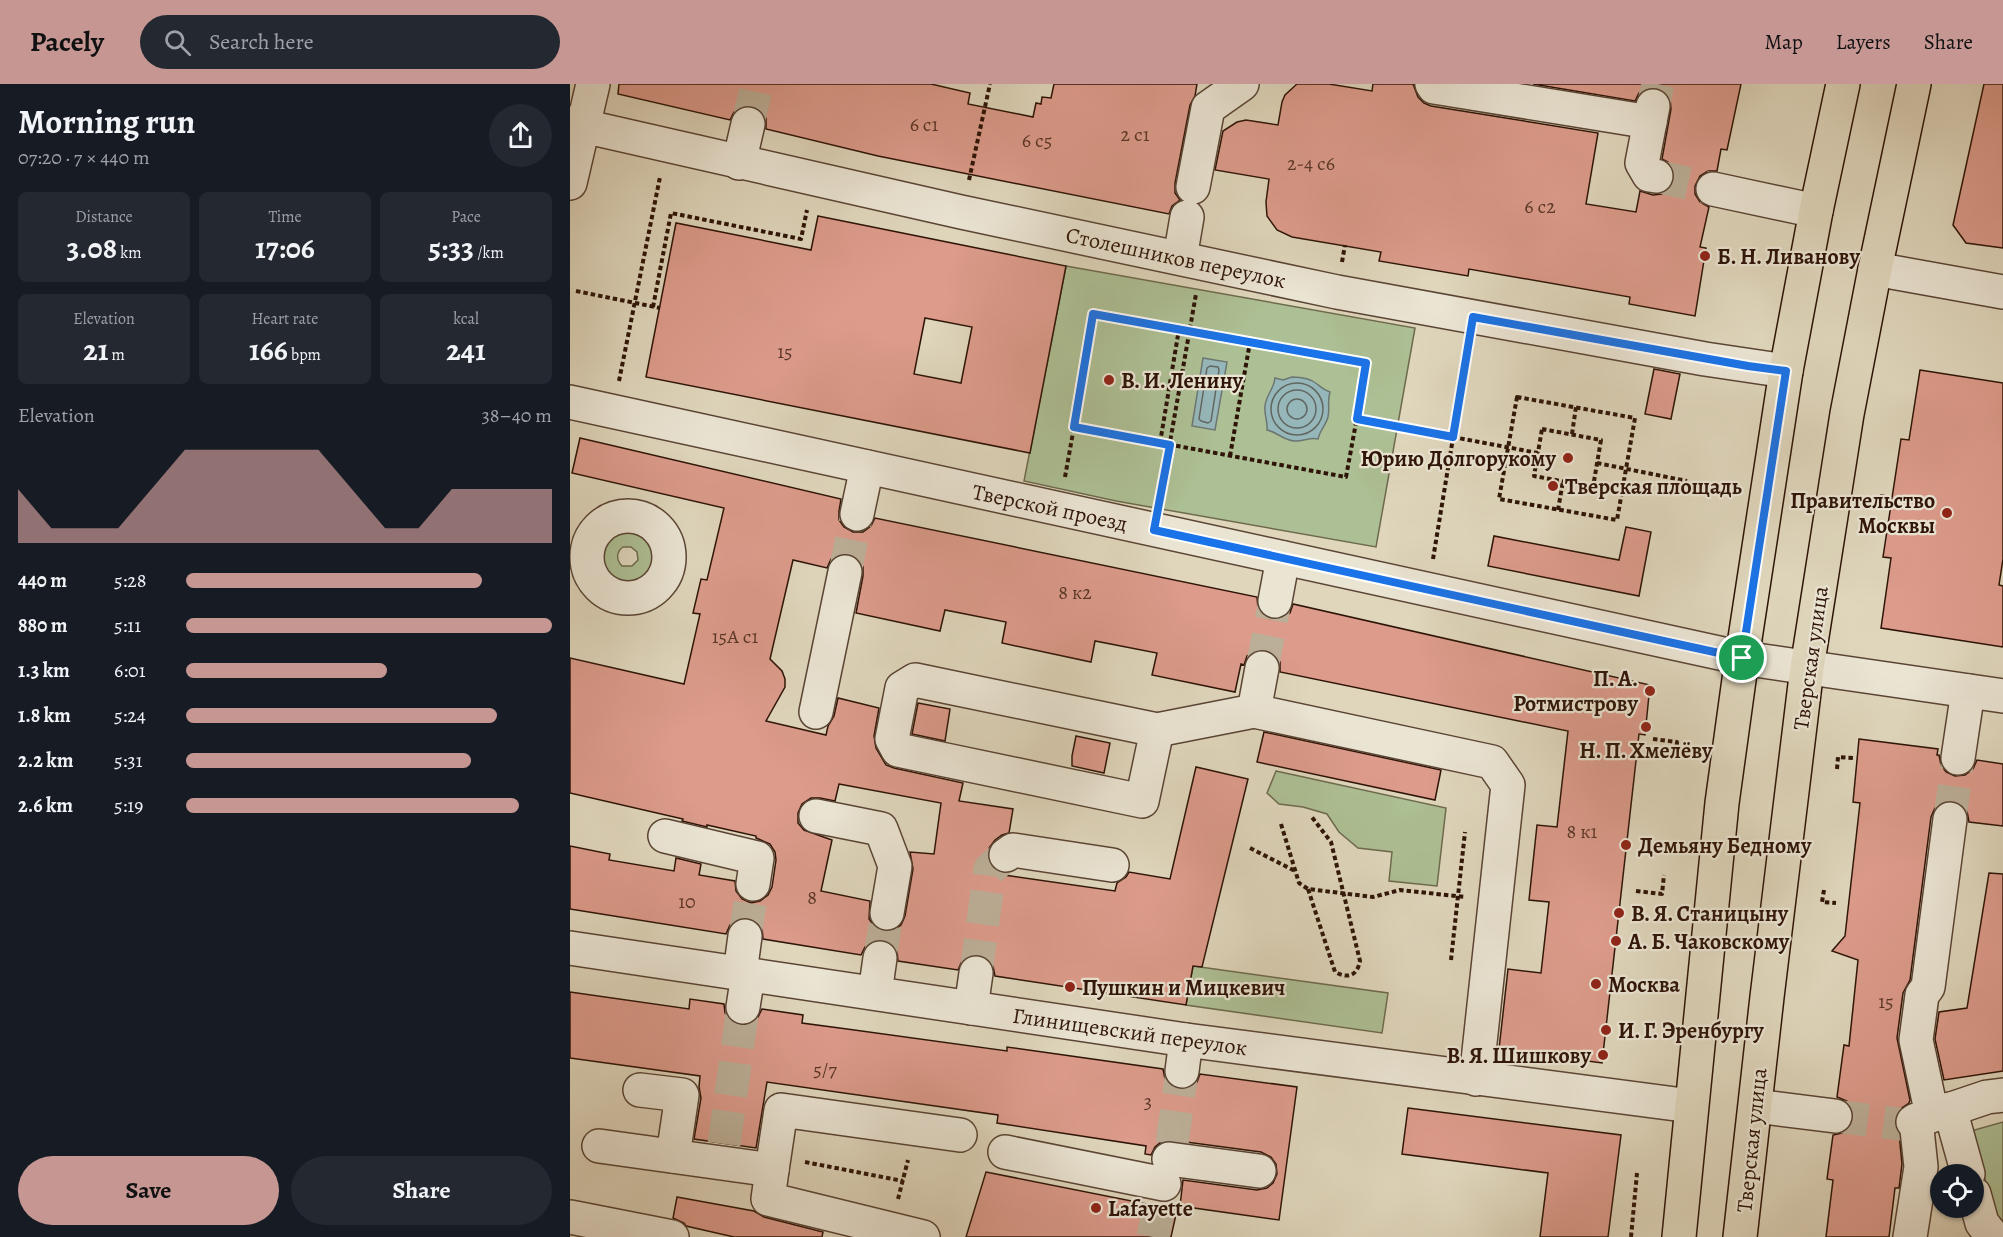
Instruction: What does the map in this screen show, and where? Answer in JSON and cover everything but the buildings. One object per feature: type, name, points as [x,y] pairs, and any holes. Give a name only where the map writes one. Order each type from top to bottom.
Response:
[{"type":"main road","points":[[1679,1237],[1722,803],[1742,658],[1786,371],[1843,84]]},
{"type":"main road","name":"Тверская улица","points":[[1740,1237],[1807,668],[1847,414],[1914,84]]},
{"type":"street","points":[[570,183],[577,125],[593,84]]},
{"type":"street","points":[[1180,258],[1208,108],[1242,84]]},
{"type":"street","points":[[1432,84],[1434,87],[1652,114],[1642,163],[1649,175],[1656,176]]},
{"type":"street","points":[[739,163],[748,124]]},
{"type":"street","name":"Столешников переулок","points":[[577,125],[739,163],[1337,292],[1705,359],[1786,371]]},
{"type":"street","points":[[1713,189],[1816,211]]},
{"type":"street","points":[[1875,269],[2003,292]]},
{"type":"street","name":"Тверской проезд","points":[[570,402],[1742,658],[2003,696]]},
{"type":"street","points":[[857,514],[867,467]]},
{"type":"street","points":[[1275,601],[1283,558]]},
{"type":"street","points":[[816,712],[845,572]]},
{"type":"street","points":[[1254,711],[1262,668]]},
{"type":"street","points":[[1157,730],[1142,801],[898,750],[892,739],[902,688],[915,680],[1157,730],[1254,711],[1492,762],[1508,785],[1476,1079]]},
{"type":"street","points":[[1958,758],[1968,691]]},
{"type":"street","points":[[816,816],[880,830],[895,866],[887,913]]},
{"type":"street","points":[[1910,1237],[1926,1117],[1916,1040],[1922,995],[1928,987],[1950,819]]},
{"type":"street","points":[[665,836],[757,858],[753,884]]},
{"type":"street","points":[[1006,855],[1013,850],[1112,865]]},
{"type":"street","points":[[743,1007],[745,936]]},
{"type":"street","name":"Глинищевский переулок","points":[[570,948],[971,1008],[1184,1056],[1476,1079],[1691,1106]]},
{"type":"street","points":[[875,993],[880,958]]},
{"type":"street","points":[[971,1008],[976,973]]},
{"type":"street","points":[[640,1090],[682,1095],[673,1156]]},
{"type":"street","points":[[1926,1117],[1987,1097],[2003,1095]]},
{"type":"street","points":[[1756,1106],[1835,1116]]},
{"type":"street","points":[[923,1237],[768,1199],[781,1110],[960,1135]]},
{"type":"street","points":[[1926,1117],[1961,1164]]},
{"type":"street","points":[[599,1146],[673,1156],[723,1153],[773,1163]]},
{"type":"street","points":[[1005,1152],[1166,1173],[1259,1171]]},
{"type":"street","points":[[570,1217],[672,1237]]},
{"type":"street","points":[[1981,1218],[1993,1237]]},
{"type":"path","points":[[962,212],[990,84]]},
{"type":"path","points":[[613,412],[666,146]]},
{"type":"path","points":[[653,307],[671,213],[801,239],[813,179]]},
{"type":"path","points":[[576,291],[660,308]]},
{"type":"path","points":[[1154,530],[1196,295]]},
{"type":"path","points":[[1065,474],[1093,314],[1366,363],[1346,477],[1074,427]]},
{"type":"path","points":[[1433,560],[1473,317]]},
{"type":"path","points":[[1160,443],[1179,329]]},
{"type":"path","points":[[1230,456],[1250,342]]},
{"type":"path","points":[[1517,397],[1635,418],[1617,520],[1499,499],[1508,448],[1517,397]]},
{"type":"path","points":[[1572,434],[1576,407]]},
{"type":"path","points":[[1357,419],[1538,453]]},
{"type":"path","points":[[1542,429],[1601,440],[1593,487],[1534,476],[1538,453],[1542,429]]},
{"type":"path","points":[[1597,463],[1687,481]]},
{"type":"path","points":[[1166,467],[1174,468]]},
{"type":"path","points":[[1164,475],[1172,477]]},
{"type":"path","points":[[1558,510],[1563,481]]},
{"type":"path","points":[[1880,496],[1892,498]]},
{"type":"path","points":[[1653,739],[1677,742],[1676,756]]},
{"type":"path","points":[[1837,769],[1838,757],[1853,758]]},
{"type":"path","points":[[1308,889],[1335,972],[1343,976],[1352,976],[1358,970],[1360,962],[1331,842],[1311,816]]},
{"type":"path","points":[[1281,824],[1299,884],[1308,889],[1373,897],[1400,890],[1495,900]]},
{"type":"path","points":[[1451,960],[1465,832]]},
{"type":"path","points":[[1250,848],[1296,872]]},
{"type":"path","points":[[1636,891],[1662,894],[1664,875]]},
{"type":"path","points":[[1824,890],[1822,902],[1836,903]]},
{"type":"path","points":[[891,1229],[915,1129]]},
{"type":"path","points":[[773,1163],[903,1181]]},
{"type":"path","points":[[1631,1237],[1637,1173]]},
{"type":"green space","points":[[1066,266],[1415,328],[1376,547],[1116,501],[1024,481]]},
{"type":"green space","points":[[621,531],[632,531],[649,541],[654,559],[647,575],[637,581],[625,583],[608,574],[602,557],[604,547],[610,538]],"holes":[[[623,547],[631,547],[637,552],[638,560],[632,566],[622,566],[618,559],[619,551]]]},
{"type":"green space","points":[[1276,771],[1446,808],[1437,886],[1389,881],[1392,852],[1358,848],[1339,832],[1327,814],[1303,807],[1279,804],[1267,793]]},
{"type":"green space","points":[[1193,966],[1388,993],[1382,1033],[1186,1005]]},
{"type":"green space","points":[[2003,1122],[2003,1229],[1998,1225],[1984,1176],[1984,1164],[1980,1164],[1971,1131]]},
{"type":"water","points":[[1203,358],[1227,362],[1215,430],[1192,426]]},
{"type":"water","points":[[1292,377],[1308,379],[1330,392],[1328,417],[1318,439],[1290,440],[1267,430],[1265,406],[1275,378],[1283,380]]},
{"type":"tunnel","points":[[748,124],[757,84]]},
{"type":"tunnel","points":[[1653,106],[1658,84]]},
{"type":"tunnel","points":[[1656,176],[1713,189]]},
{"type":"tunnel","points":[[845,572],[857,514]]},
{"type":"tunnel","points":[[1262,668],[1275,601]]},
{"type":"tunnel","points":[[1950,819],[1958,758]]},
{"type":"tunnel","points":[[976,973],[990,869],[1006,855]]},
{"type":"tunnel","points":[[745,936],[753,884]]},
{"type":"tunnel","points":[[880,958],[887,913]]},
{"type":"tunnel","points":[[724,1144],[743,1007]]},
{"type":"tunnel","points":[[1172,1144],[1182,1071]]},
{"type":"tunnel","points":[[1835,1116],[1907,1125]]},
{"type":"tunnel","points":[[1153,1237],[1159,1207]]},
{"type":"place","name":"Б. Н. Ливанову","points":[[1705,256]]},
{"type":"place","name":"В. И. Ленину","points":[[1109,380]]},
{"type":"place","name":"Юрию Долгорукому","points":[[1568,458]]},
{"type":"place","name":"Тверская площадь","points":[[1553,486]]},
{"type":"place","name":"Правительство Москвы","points":[[1947,513]]},
{"type":"place","name":"П. А. Ротмистрову","points":[[1650,691]]},
{"type":"place","name":"Н. П. Хмелёву","points":[[1646,727]]},
{"type":"place","name":"Демьяну Бедному","points":[[1626,845]]},
{"type":"place","name":"В. Я. Станицыну","points":[[1619,913]]},
{"type":"place","name":"А. Б. Чаковскому","points":[[1616,941]]},
{"type":"place","name":"Москва","points":[[1596,984]]},
{"type":"place","name":"Пушкин и Мицкевич","points":[[1070,987]]},
{"type":"place","name":"И. Г. Эренбургу","points":[[1606,1030]]},
{"type":"place","name":"В. Я. Шишкову","points":[[1603,1055]]},
{"type":"place","name":"Lafayette","points":[[1096,1208]]},
{"type":"route","points":[[1093,314],[1366,363],[1357,419],[1453,437],[1473,317],[1786,371],[1742,658],[1154,530],[1170,445],[1074,427],[1093,314]]}]
